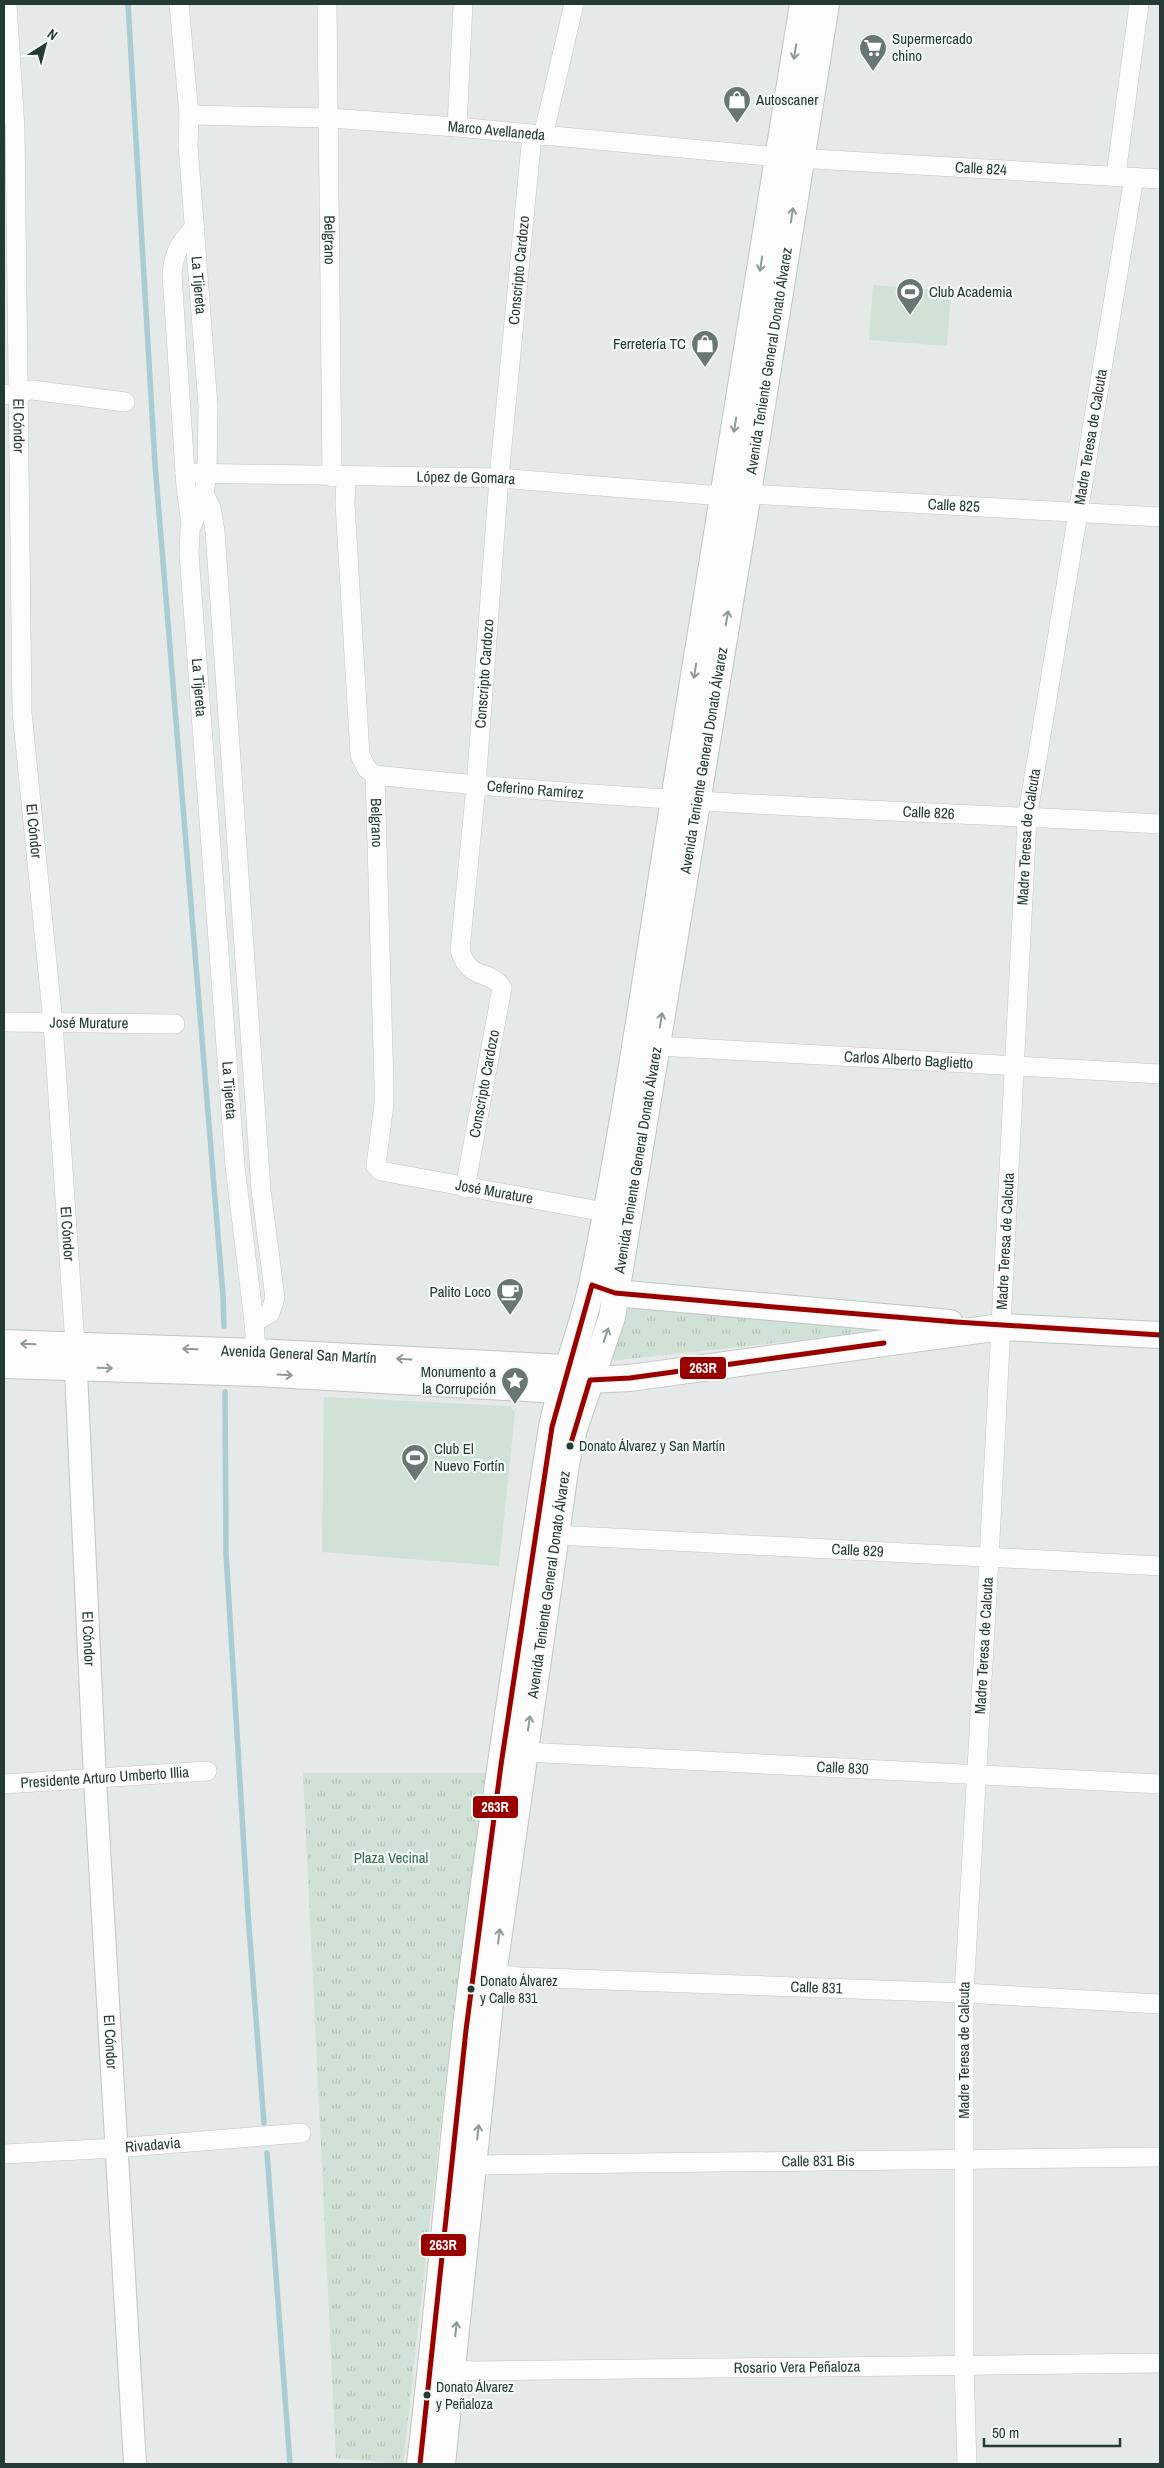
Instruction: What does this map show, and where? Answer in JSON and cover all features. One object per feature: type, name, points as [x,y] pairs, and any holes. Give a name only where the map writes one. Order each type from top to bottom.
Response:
[{"type":"main road","name":"Avenida Teniente General Donato Álvarez","points":[[420,2464],[442,2369],[474,2165],[483,1972],[525,1752],[566,1464],[574,1429],[609,1329],[604,1289],[605,1212],[685,799],[736,495],[789,158],[803,4]]},
{"type":"main road","name":"Avenida Teniente General Donato Álvarez","points":[[789,158],[826,4]]},
{"type":"main road","name":"Avenida Teniente General Donato Álvarez","points":[[442,2464],[442,2369],[506,1731],[552,1427],[563,1379],[579,1335],[604,1289],[657,1046],[685,799]]},
{"type":"main road","points":[[604,1289],[1001,1327]]},
{"type":"main road","name":"Avenida General San Martín","points":[[4,1343],[75,1356],[257,1362],[590,1380],[630,1378],[1001,1327],[1160,1335]]},
{"type":"main road","name":"Avenida General San Martín","points":[[4,1365],[75,1356]]},
{"type":"street","name":"El Cóndor","points":[[6,4],[9,129],[13,712],[53,1023],[75,1356],[95,1779],[135,2464]]},
{"type":"street","name":"La Tijereta","points":[[179,4],[190,115],[188,145],[208,406],[207,472],[204,494],[192,526],[189,554],[218,969],[236,1178],[254,1322],[257,1362]]},
{"type":"street","name":"Belgrano","points":[[327,4],[339,477],[345,504],[360,755],[367,769],[375,775],[384,1085],[382,1121],[375,1158],[376,1166],[381,1171]]},
{"type":"street","points":[[457,127],[463,4]]},
{"type":"street","name":"Conscripto Cardozo","points":[[465,1188],[502,988],[494,981],[468,968],[460,950],[476,786],[499,478],[538,136],[574,4]]},
{"type":"street","name":"Madre Teresa de Calcuta","points":[[967,2464],[964,2365],[964,1993],[1028,817],[1078,514],[1125,176],[1139,4]]},
{"type":"street","name":"Marco Avellaneda","points":[[190,115],[329,118],[457,127],[789,158]]},
{"type":"street","name":"Calle 824","points":[[789,158],[1160,179]]},
{"type":"street","points":[[192,526],[185,473],[172,274],[173,256],[182,241],[195,226]]},
{"type":"street","points":[[11,394],[32,390],[125,402]]},
{"type":"street","name":"López de Gomara","points":[[185,473],[207,472],[339,477],[499,478],[736,495]]},
{"type":"street","points":[[204,494],[211,508],[215,532],[259,1163],[275,1298],[270,1313],[254,1322]]},
{"type":"street","name":"Calle 825","points":[[736,495],[1160,517]]},
{"type":"street","name":"Ceferino Ramírez","points":[[375,775],[476,786],[685,799]]},
{"type":"street","name":"Calle 826","points":[[685,799],[1160,824]]},
{"type":"street","points":[[218,969],[246,970]]},
{"type":"street","name":"José Murature","points":[[4,1022],[175,1024]]},
{"type":"street","name":"Carlos Alberto Baglietto","points":[[657,1046],[1160,1074]]},
{"type":"street","points":[[236,1178],[259,1163]]},
{"type":"street","name":"José Murature","points":[[381,1171],[465,1188],[605,1212]]},
{"type":"street","name":"Calle 829","points":[[556,1535],[989,1559],[1160,1566]]},
{"type":"street","name":"Calle 830","points":[[525,1752],[1160,1784]]},
{"type":"street","name":"Presidente Arturo Umberto Illia","points":[[4,1784],[207,1771]]},
{"type":"street","name":"Calle 831","points":[[483,1972],[964,1993],[1160,2004]]},
{"type":"street","name":"Rivadavia","points":[[4,2154],[116,2148],[302,2133]]},
{"type":"street","name":"Calle 831 Bis","points":[[474,2165],[1160,2157]]},
{"type":"street","name":"Rosario Vera Peñaloza","points":[[442,2369],[1160,2363]]},
{"type":"green space","name":"Club Academia","points":[[873,285],[951,291],[947,346],[869,340]]},
{"type":"green space","points":[[630,1301],[874,1324],[872,1332],[610,1361]]},
{"type":"green space","name":"Club El Nuevo Fortín","points":[[324,1397],[510,1406],[515,1413],[499,1566],[322,1552]]},
{"type":"green space","name":"Plaza Vecinal","points":[[303,1773],[488,1773],[444,2093],[403,2464],[336,2458]]},
{"type":"waterway","points":[[128,4],[155,464],[224,1326]]},
{"type":"waterway","points":[[225,1392],[226,1553],[248,1914],[264,2123]]},
{"type":"waterway","points":[[267,2153],[290,2464]]},
{"type":"transit line","name":"263R","points":[[420,2464],[466,2030],[501,1765],[552,1427],[592,1285],[615,1293],[751,1305],[956,1322],[1160,1335]]},
{"type":"transit line","name":"263R","points":[[570,1446],[590,1380],[630,1378],[884,1343]]},
{"type":"place","name":"Supermercado chino","points":[[873,72]]},
{"type":"place","name":"Autoscaner","points":[[737,124]]},
{"type":"place","name":"Club Academia","points":[[910,316]]},
{"type":"place","name":"Ferretería TC","points":[[705,368]]},
{"type":"place","name":"Palito Loco","points":[[510,1316]]},
{"type":"place","name":"Monumento a la Corrupción","points":[[515,1405]]},
{"type":"place","name":"Donato Álvarez y San Martín","points":[[570,1446]]},
{"type":"place","name":"Club El Nuevo Fortín","points":[[415,1482]]},
{"type":"place","name":"Donato Álvarez y Calle 831","points":[[471,1989]]},
{"type":"place","name":"Donato Álvarez y Peñaloza","points":[[427,2395]]}]
